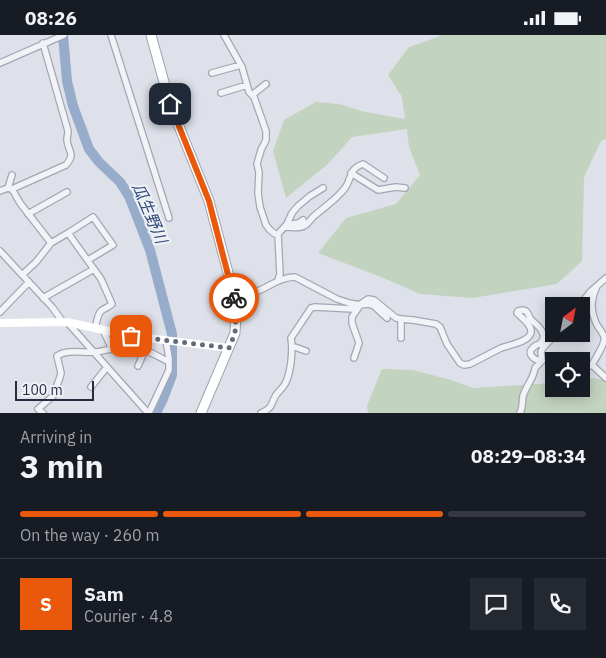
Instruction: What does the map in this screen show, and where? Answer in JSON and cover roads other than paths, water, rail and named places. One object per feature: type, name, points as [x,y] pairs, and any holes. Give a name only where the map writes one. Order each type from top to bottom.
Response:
[{"type":"main road","points":[[151,35],[170,104],[209,201],[235,299],[235,333],[201,413]]},
{"type":"main road","points":[[0,323],[65,322],[143,338],[229,348]]},
{"type":"street","points":[[111,35],[169,218]]},
{"type":"street","points":[[224,35],[241,65],[249,92],[254,97],[266,131],[266,140],[257,164],[259,172],[258,193],[266,225],[274,234],[278,234]]},
{"type":"street","points":[[0,63],[61,36]]},
{"type":"street","points":[[0,191],[10,189],[66,165],[72,154],[67,141],[68,131],[43,43]]},
{"type":"street","points":[[212,73],[241,65]]},
{"type":"street","points":[[252,95],[266,84]]},
{"type":"street","points":[[221,93],[247,85]]},
{"type":"street","points":[[286,226],[302,227],[306,225],[346,187],[351,173],[360,165],[363,164],[384,178]]},
{"type":"street","points":[[351,173],[378,191],[396,187],[405,188]]},
{"type":"street","points":[[12,175],[10,189],[51,243]]},
{"type":"street","points":[[278,281],[280,274],[278,234],[286,226],[292,213],[298,206],[323,188]]},
{"type":"street","points":[[28,214],[67,192]]},
{"type":"street","points":[[22,275],[36,262],[51,243],[93,217],[113,245],[88,260]]},
{"type":"street","points":[[286,226],[303,220]]},
{"type":"street","points":[[68,233],[101,279],[112,303],[98,315],[99,329],[112,349]]},
{"type":"street","points":[[0,251],[148,413],[169,370],[167,341]]},
{"type":"street","points":[[43,298],[94,269]]},
{"type":"street","points":[[235,299],[259,291],[278,281],[295,277],[338,299],[349,303],[374,306],[387,318]]},
{"type":"street","points":[[586,297],[606,279]]},
{"type":"street","points":[[0,312],[29,282]]},
{"type":"street","points":[[597,286],[592,296],[591,304],[596,324],[604,337],[604,342],[592,365],[606,378]]},
{"type":"street","points":[[261,413],[273,405],[276,396],[285,384],[289,372],[292,338],[310,308],[315,307],[353,309],[368,299],[374,300],[396,318],[436,324],[440,327],[447,344],[460,363],[464,365],[470,365],[501,348],[517,344],[529,336],[530,328],[517,313],[518,311],[526,311],[544,335],[543,341],[531,351],[532,358],[542,361]]},
{"type":"street","points":[[354,358],[359,343],[352,323],[352,317],[360,305]]},
{"type":"street","points":[[401,319],[401,338]]},
{"type":"street","points":[[138,366],[143,349],[143,338]]},
{"type":"street","points":[[542,361],[541,353],[548,343]]},
{"type":"street","points":[[292,346],[306,351]]},
{"type":"street","points":[[42,413],[38,409],[53,396],[60,377],[61,373],[57,360],[57,356],[60,354],[136,347],[169,362]]},
{"type":"street","points":[[520,413],[524,395],[535,368],[542,361]]},
{"type":"street","points":[[91,387],[107,367]]},
{"type":"waterway","name":"瓜生野川","points":[[63,35],[67,81],[73,106],[89,149],[99,162],[120,182],[129,196],[150,250],[172,334],[172,375],[156,413]]}]
